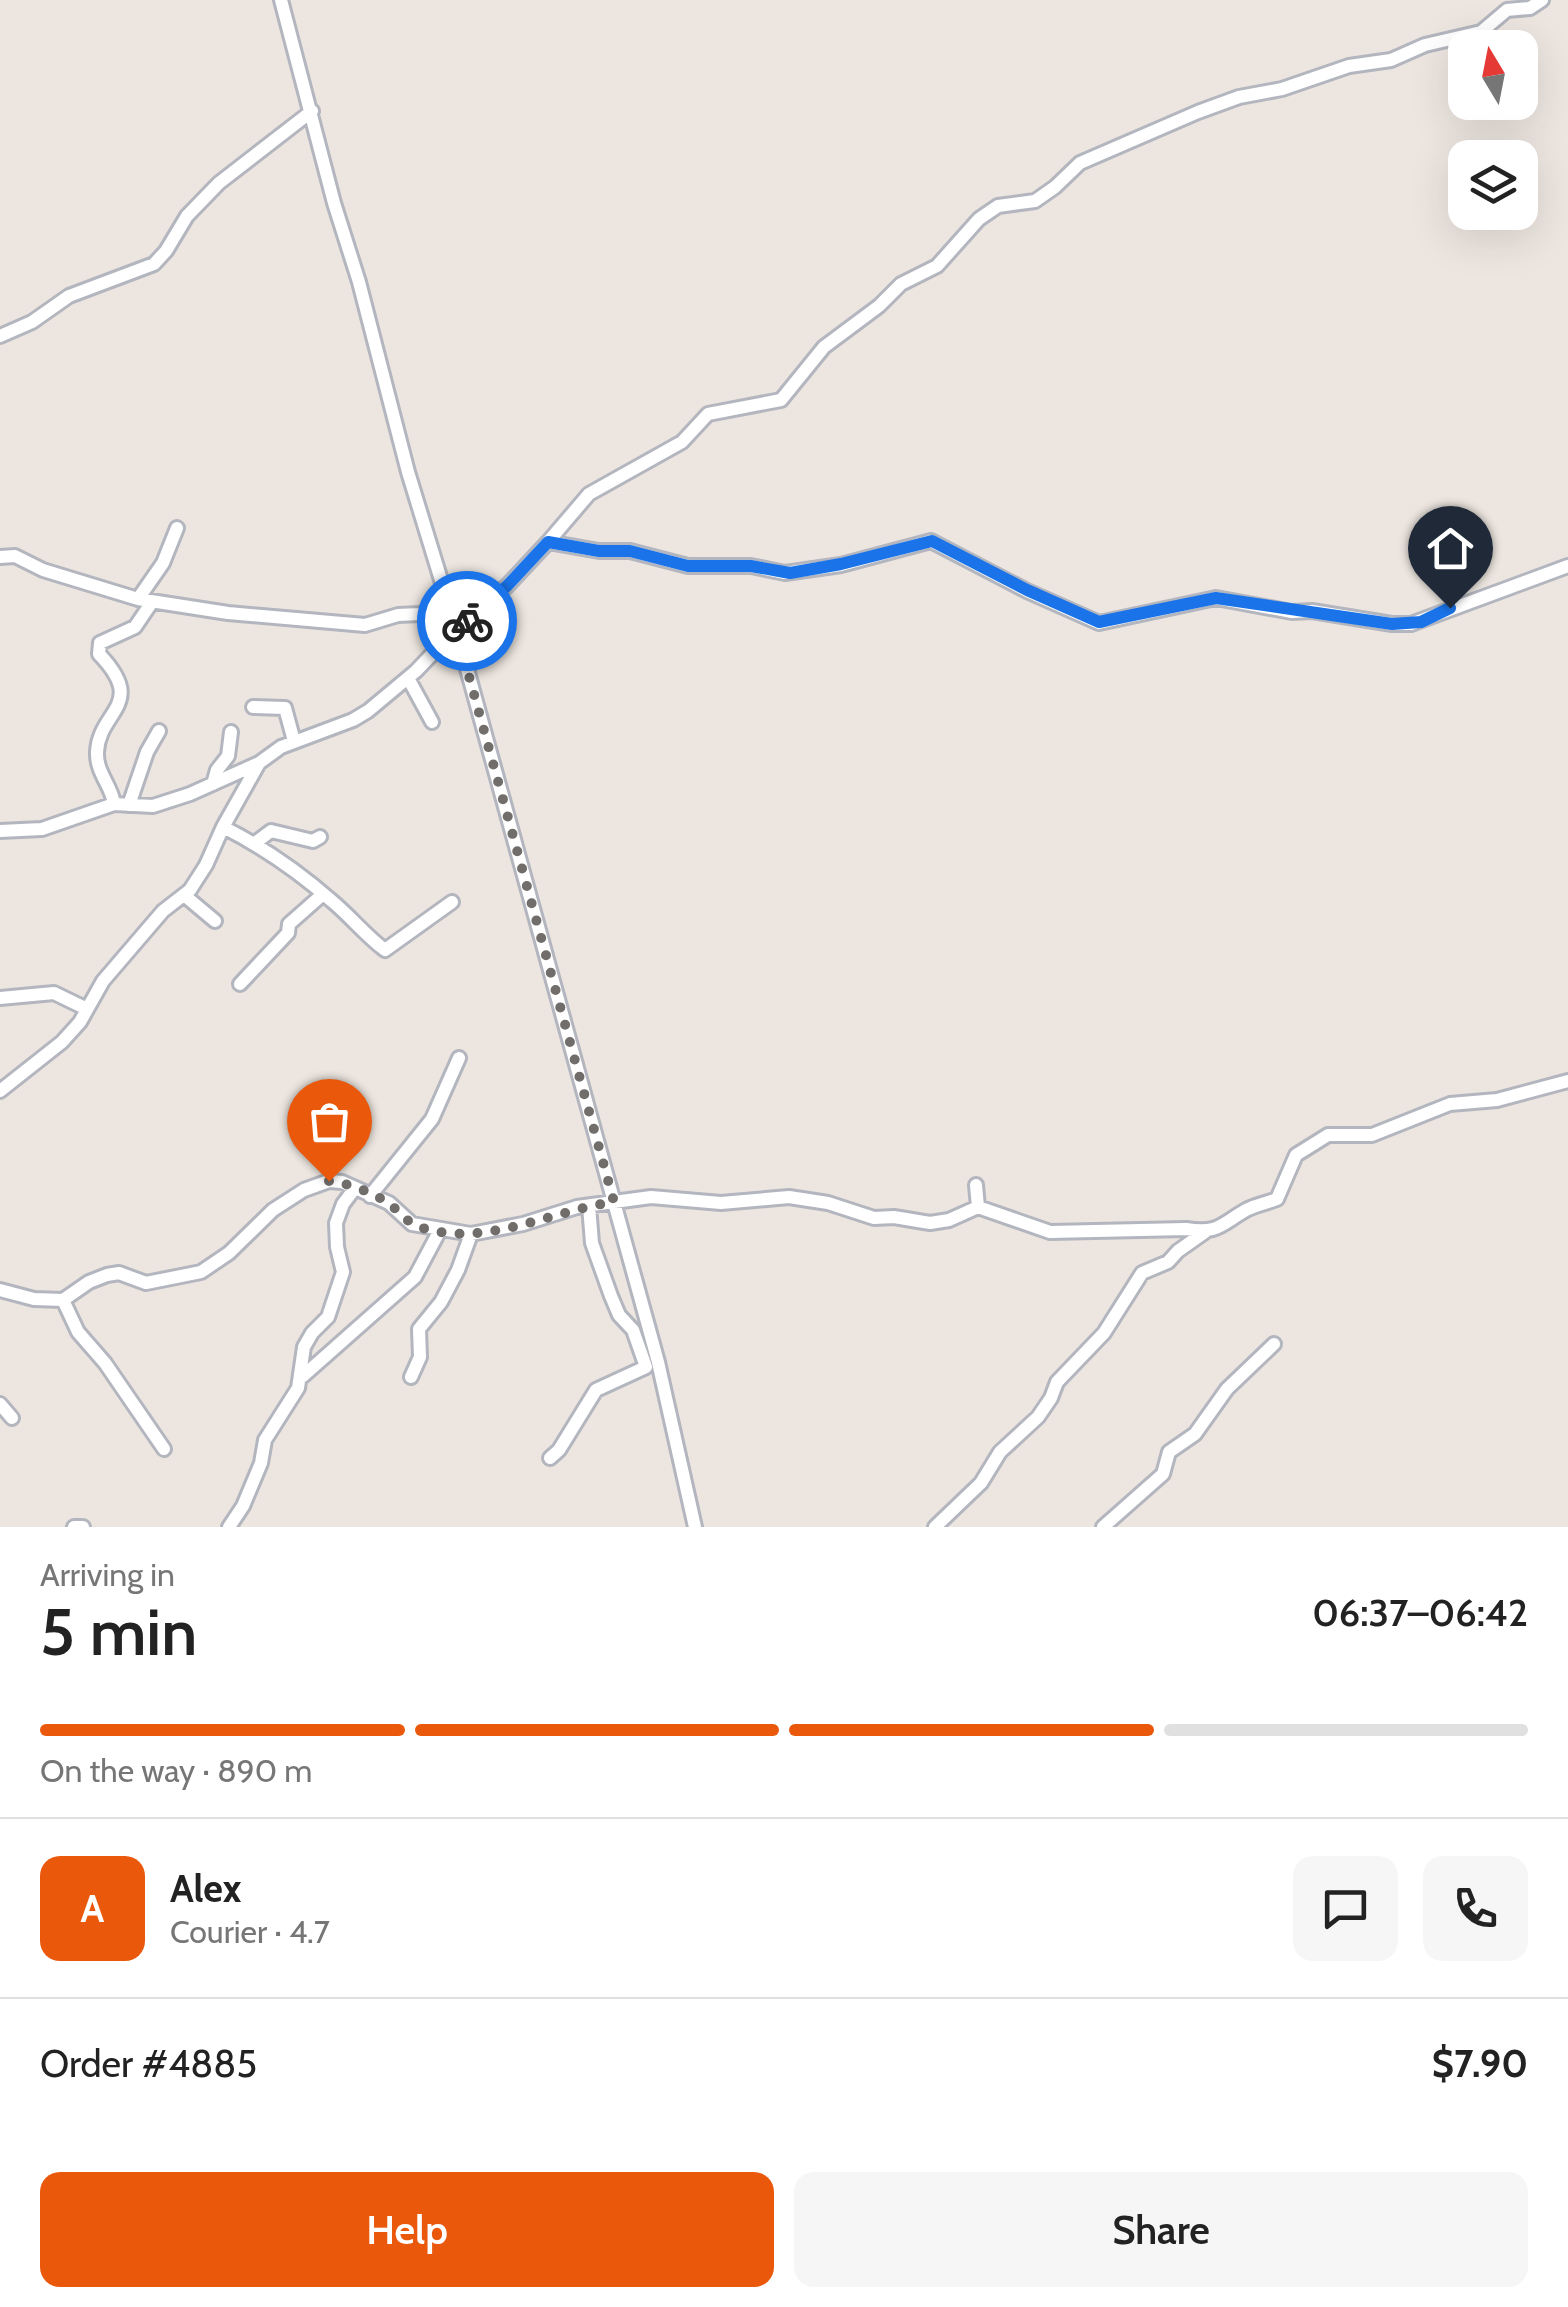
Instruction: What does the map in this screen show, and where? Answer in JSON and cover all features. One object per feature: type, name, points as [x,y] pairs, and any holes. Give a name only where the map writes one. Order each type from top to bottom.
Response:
[{"type":"street","points":[[281,0],[408,472],[456,629],[658,1362],[694,1527]]},
{"type":"street","points":[[0,831],[42,829],[114,804],[153,806],[213,784],[294,741],[360,717],[507,586],[589,494],[682,442],[708,414],[781,400],[824,348],[901,284],[937,266],[979,219],[998,206],[1035,201],[1080,163],[1239,96],[1282,89],[1348,66],[1391,60],[1425,45],[1480,32],[1507,10],[1530,8],[1542,0]]},
{"type":"street","points":[[0,336],[32,322],[69,296],[154,264],[187,216],[218,183],[312,111]]},
{"type":"street","points":[[114,804],[96,755],[100,734],[120,706],[119,694],[114,668],[99,654],[100,642],[135,627],[178,528]]},
{"type":"street","points":[[548,542],[599,551],[630,551],[688,566],[751,566],[790,573],[932,541],[1099,622],[1216,598],[1292,612],[1312,611],[1411,624],[1568,566]]},
{"type":"street","points":[[0,557],[15,556],[43,570],[145,600],[228,613],[365,625],[398,614],[449,607]]},
{"type":"street","points":[[408,678],[432,722]]},
{"type":"street","points":[[253,708],[285,708],[294,741]]},
{"type":"street","points":[[129,805],[147,752],[159,731]]},
{"type":"street","points":[[213,784],[217,770],[228,756],[231,732]]},
{"type":"street","points":[[0,1091],[62,1042],[104,981],[163,911],[184,895],[206,865],[258,763]]},
{"type":"street","points":[[223,827],[255,843],[323,894],[385,950],[452,902]]},
{"type":"street","points":[[255,843],[271,831],[320,838]]},
{"type":"street","points":[[240,984],[288,934],[289,924],[323,894]]},
{"type":"street","points":[[184,895],[215,922]]},
{"type":"street","points":[[0,998],[54,994],[87,1010]]},
{"type":"street","points":[[370,1196],[432,1118],[459,1058]]},
{"type":"street","points":[[935,1527],[981,1482],[1000,1452],[1038,1417],[1057,1382],[1104,1333],[1142,1273],[1168,1262],[1206,1232],[1225,1226],[1247,1209],[1277,1199],[1296,1155],[1328,1135],[1372,1135],[1450,1104],[1497,1100],[1568,1081]]},
{"type":"street","points":[[0,1290],[34,1299],[64,1300],[107,1275],[118,1273],[146,1282],[202,1272],[229,1253],[273,1210],[304,1190],[329,1181],[389,1203],[412,1224],[471,1234],[588,1206],[651,1196],[721,1202],[789,1197],[828,1203],[874,1218],[930,1223],[949,1220],[978,1207],[1050,1232],[1206,1232]]},
{"type":"street","points":[[976,1185],[978,1207]]},
{"type":"street","points":[[230,1527],[261,1463],[265,1440],[298,1388],[304,1347],[328,1317],[343,1277],[336,1222],[355,1188]]},
{"type":"street","points":[[550,1458],[596,1390],[646,1367],[633,1330],[619,1315],[611,1296],[592,1243],[588,1206]]},
{"type":"street","points":[[301,1378],[415,1277],[440,1230]]},
{"type":"street","points":[[412,1377],[420,1357],[419,1328],[441,1302],[471,1234]]},
{"type":"street","points":[[64,1300],[78,1332],[105,1362],[164,1449]]},
{"type":"street","points":[[1103,1527],[1164,1474],[1169,1452],[1194,1434],[1226,1390],[1274,1344]]},
{"type":"street","points":[[0,1404],[12,1418]]},
{"type":"street","points":[[74,1527],[83,1527]]},
{"type":"way so far","points":[[329,1181],[342,1182],[389,1203],[412,1224],[471,1234],[614,1202],[456,629],[467,621]]},
{"type":"route","points":[[467,621],[548,542],[599,551],[630,551],[688,566],[751,566],[790,573],[932,541],[1099,622],[1216,598],[1392,624],[1421,622],[1450,608]]}]
